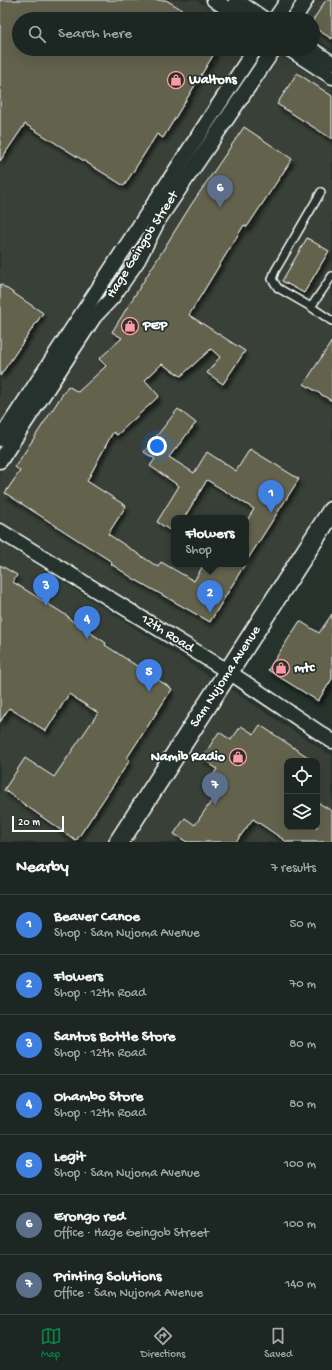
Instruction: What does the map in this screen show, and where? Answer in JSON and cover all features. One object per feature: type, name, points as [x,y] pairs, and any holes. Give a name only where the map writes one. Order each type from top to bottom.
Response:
[{"type":"main road","name":"Sam Nujoma Avenue","points":[[119,842],[332,511]]},
{"type":"street","points":[[214,0],[232,12]]},
{"type":"street","points":[[236,0],[254,12]]},
{"type":"street","points":[[280,12],[288,0]]},
{"type":"street","points":[[298,12],[306,0]]},
{"type":"street","points":[[320,55],[332,63]]},
{"type":"street","name":"Hage Geingob Street","points":[[0,439],[250,56]]},
{"type":"street","name":"Hage Geingob Street","points":[[0,461],[94,317],[112,298],[138,260],[159,219],[269,56]]},
{"type":"street","points":[[300,56],[332,77]]},
{"type":"street","name":"12th Road","points":[[0,531],[228,672],[332,741]]},
{"type":"lane","points":[[322,192],[275,271],[272,279],[278,288],[332,321]]},
{"type":"lane","points":[[311,307],[332,276]]},
{"type":"shaded area","points":[[0,0],[196,0],[214,12],[12,12],[12,56],[282,56],[332,88],[332,491],[224,664],[0,521]]},
{"type":"shaded area","points":[[314,0],[332,0],[332,49],[320,41],[320,12],[306,12]]},
{"type":"shaded area","points":[[0,541],[212,678],[107,842],[0,842]]},
{"type":"shaded area","points":[[227,687],[332,756],[332,842],[127,842]]},
{"type":"building","points":[[0,0],[166,0],[186,12],[12,12],[12,56],[213,56],[163,138],[157,134],[124,186],[25,124],[0,161]]},
{"type":"building","points":[[326,0],[332,0],[332,39],[320,31],[320,12],[318,12]]},
{"type":"building","points":[[297,73],[332,96],[332,139],[277,104]]},
{"type":"building","points":[[244,127],[292,159],[247,227],[244,225],[189,315],[245,351],[223,384],[207,373],[220,357],[211,349],[181,376],[162,364],[145,380],[159,396],[117,435],[113,432],[87,481],[126,506],[108,534],[158,567],[161,562],[194,581],[202,567],[243,567],[210,622],[134,579],[111,564],[112,562],[5,493],[20,471],[15,467],[68,386],[78,392],[106,366],[99,359],[122,338],[112,332],[191,205]]},
{"type":"building","points":[[307,238],[329,251],[304,293],[282,281]]},
{"type":"building","points":[[0,284],[43,313],[0,376]]},
{"type":"building","points":[[332,341],[332,401],[304,384]]},
{"type":"building","points":[[178,409],[196,423],[169,457],[194,473],[207,452],[236,471],[250,449],[299,479],[249,557],[249,517],[254,509],[207,480],[186,515],[171,515],[171,531],[157,522],[179,486],[150,466],[155,459],[144,452]]},
{"type":"building","points":[[0,565],[17,575],[13,582],[69,617],[68,618],[106,643],[105,645],[172,689],[127,758],[130,760],[76,841],[4,790],[25,758],[54,777],[98,713],[69,694],[46,731],[9,708],[0,722]]},
{"type":"building","points":[[332,614],[332,679],[318,701],[268,670],[300,621],[319,633]]},
{"type":"building","points":[[260,725],[310,758],[284,758],[284,830],[320,830],[320,804],[332,811],[332,842],[287,842],[253,819],[236,842],[187,842],[174,834],[185,818],[195,825],[221,787],[210,780],[217,769],[202,758],[219,732],[231,740],[241,726],[254,734]]},
{"type":"place","name":"Waltons","points":[[176,80]]},
{"type":"place","name":"Erongo red","points":[[220,208]]},
{"type":"place","name":"PEP","points":[[130,326]]},
{"type":"place","name":"Beaver Canoe","points":[[271,513]]},
{"type":"place","name":"Santos Bottle Store","points":[[46,606]]},
{"type":"place","name":"Flowers","points":[[210,613]]},
{"type":"place","name":"Ohambo Store","points":[[87,639]]},
{"type":"place","name":"mtc","points":[[281,668]]},
{"type":"place","name":"Legit","points":[[149,692]]},
{"type":"place","name":"Namib Radio","points":[[238,757]]},
{"type":"place","name":"Printing Solutions","points":[[215,805]]}]
